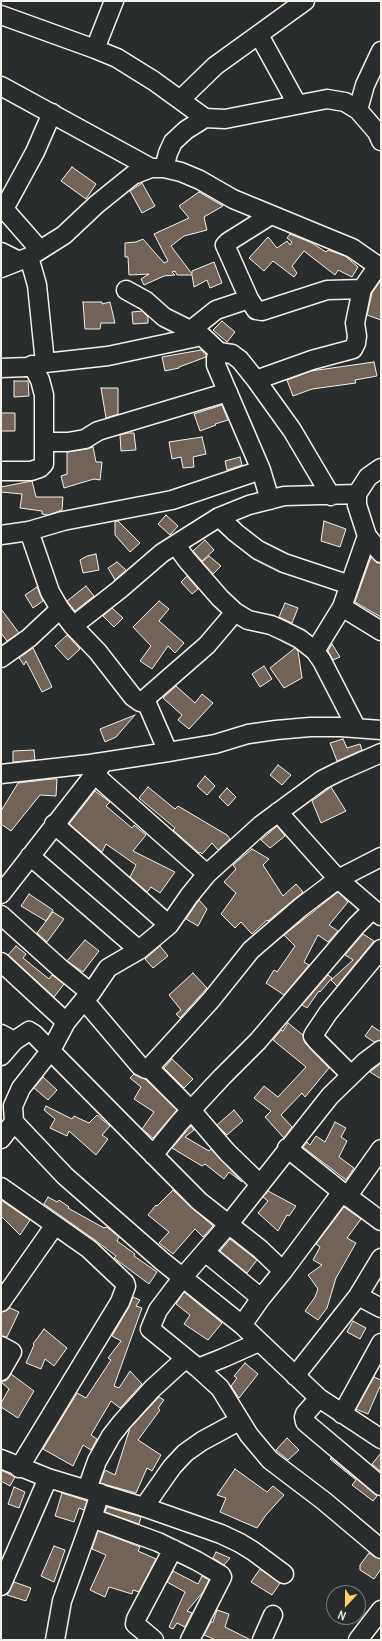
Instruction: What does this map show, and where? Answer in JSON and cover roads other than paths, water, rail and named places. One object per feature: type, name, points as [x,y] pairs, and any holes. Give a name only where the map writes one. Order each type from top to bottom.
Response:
[{"type":"street","points":[[95,48],[114,1]]},
{"type":"street","points":[[180,100],[216,66],[305,1]]},
{"type":"street","points":[[1,15],[95,48],[117,58],[205,118],[225,119],[327,99],[346,102],[358,110],[377,132],[381,141]]},
{"type":"street","points":[[259,35],[297,104]]},
{"type":"street","points":[[358,110],[365,85],[381,52]]},
{"type":"street","points":[[1,86],[157,168],[181,172],[200,180],[233,199],[352,248],[379,267],[362,289],[355,323],[356,343],[353,349],[312,360],[256,380]]},
{"type":"street","points":[[1,471],[31,471],[44,464],[44,395],[40,380],[36,285],[29,256],[2,209],[35,152],[52,113]]},
{"type":"street","points":[[1,268],[29,256],[64,235],[97,204],[133,175],[157,168],[168,153],[173,142],[186,130],[205,118]]},
{"type":"street","points":[[271,215],[228,242],[224,248],[243,283],[248,299],[256,310],[262,312],[327,290],[362,289]]},
{"type":"street","points":[[1,252],[29,256]]},
{"type":"street","points":[[126,290],[146,301],[164,317],[196,333],[219,352],[232,354],[240,360],[292,430],[331,496]]},
{"type":"street","points":[[1,368],[108,356],[196,333],[216,310],[248,299]]},
{"type":"street","points":[[219,352],[216,358],[216,365],[261,470],[270,500]]},
{"type":"street","points":[[44,442],[68,442],[85,439],[98,431],[228,392]]},
{"type":"street","points":[[381,468],[368,477],[356,494],[357,505],[367,536],[381,553]]},
{"type":"street","points":[[1,535],[29,530],[63,521],[172,500],[261,470]]},
{"type":"street","points":[[73,626],[119,590],[162,553],[219,517],[249,505],[284,496],[331,496],[356,494]]},
{"type":"street","points":[[219,517],[236,533],[258,550],[284,563],[350,585]]},
{"type":"street","points":[[29,530],[50,592],[60,609],[73,626],[98,652],[136,700],[140,702],[207,645],[235,612]]},
{"type":"street","points":[[315,651],[342,608],[367,536]]},
{"type":"street","points":[[176,545],[186,559],[220,598],[235,612],[248,620],[271,625],[284,631],[300,639],[315,651],[326,668],[356,728]]},
{"type":"street","points":[[342,608],[381,631]]},
{"type":"street","points":[[1,658],[28,638],[60,609]]},
{"type":"street","points":[[145,699],[168,752]]},
{"type":"street","points":[[1,774],[100,769],[168,752],[215,744],[248,734],[310,727],[381,730]]},
{"type":"street","points":[[1,1139],[14,1122],[14,1106],[21,1088],[51,1050],[66,1022],[88,996],[108,968],[139,950],[169,925],[207,874],[256,829],[322,780],[381,753]]},
{"type":"street","points":[[1,894],[54,824],[100,769]]},
{"type":"street","points":[[100,769],[207,874]]},
{"type":"street","points":[[153,1155],[190,1110],[258,1041],[351,931],[377,912],[338,879],[278,812]]},
{"type":"street","points":[[54,824],[169,925]]},
{"type":"street","points":[[30,856],[139,950]]},
{"type":"street","points":[[1,915],[60,968],[88,996],[142,1068],[146,1069],[149,1068],[211,1000],[251,950],[300,907],[338,879],[381,856]]},
{"type":"street","points":[[351,1075],[313,1036],[328,1013],[381,949]]},
{"type":"street","points":[[1,962],[66,1022]]},
{"type":"street","points":[[1,1056],[7,1038],[30,1031],[51,1050],[199,1201],[260,1249],[284,1271]]},
{"type":"street","points":[[381,1050],[351,1075],[330,1096],[287,1148],[260,1184],[183,1277],[158,1310],[150,1330],[192,1363],[220,1388],[239,1420],[270,1460],[324,1501],[381,1549]]},
{"type":"street","points":[[149,1068],[190,1110],[227,1152],[260,1184]]},
{"type":"street","points":[[14,1122],[66,1176],[162,1261],[242,1325],[320,1398],[381,1439]]},
{"type":"street","points":[[287,1148],[381,1221]]},
{"type":"street","points":[[242,1325],[261,1298],[381,1149]]},
{"type":"street","points":[[1,1187],[101,1259],[125,1283],[126,1286],[120,1302],[19,1468]]},
{"type":"street","points":[[1,1302],[55,1225]]},
{"type":"street","points":[[205,1252],[261,1298]]},
{"type":"street","points":[[295,1376],[358,1296],[381,1258]]},
{"type":"street","points":[[358,1296],[381,1308]]},
{"type":"street","points":[[55,1640],[67,1584],[92,1518],[93,1491],[97,1461],[111,1436],[152,1389],[192,1363],[216,1361],[259,1342]]},
{"type":"street","points":[[342,1414],[381,1343]]},
{"type":"street","points":[[1,1346],[12,1352],[1,1371]]},
{"type":"street","points":[[320,1398],[305,1414],[305,1422],[381,1486]]},
{"type":"street","points":[[144,1507],[172,1467],[185,1454],[202,1441],[239,1420]]},
{"type":"street","points":[[1,1459],[19,1468],[48,1478],[144,1507],[221,1534],[253,1551],[284,1574]]},
{"type":"street","points":[[1,1586],[48,1478]]},
{"type":"street","points":[[92,1518],[126,1529],[173,1549],[218,1573],[222,1577],[190,1640]]},
{"type":"street","points":[[144,1637],[135,1624],[136,1619],[173,1549]]},
{"type":"street","points":[[358,1640],[381,1610]]},
{"type":"street","points":[[262,1640],[273,1615]]}]
